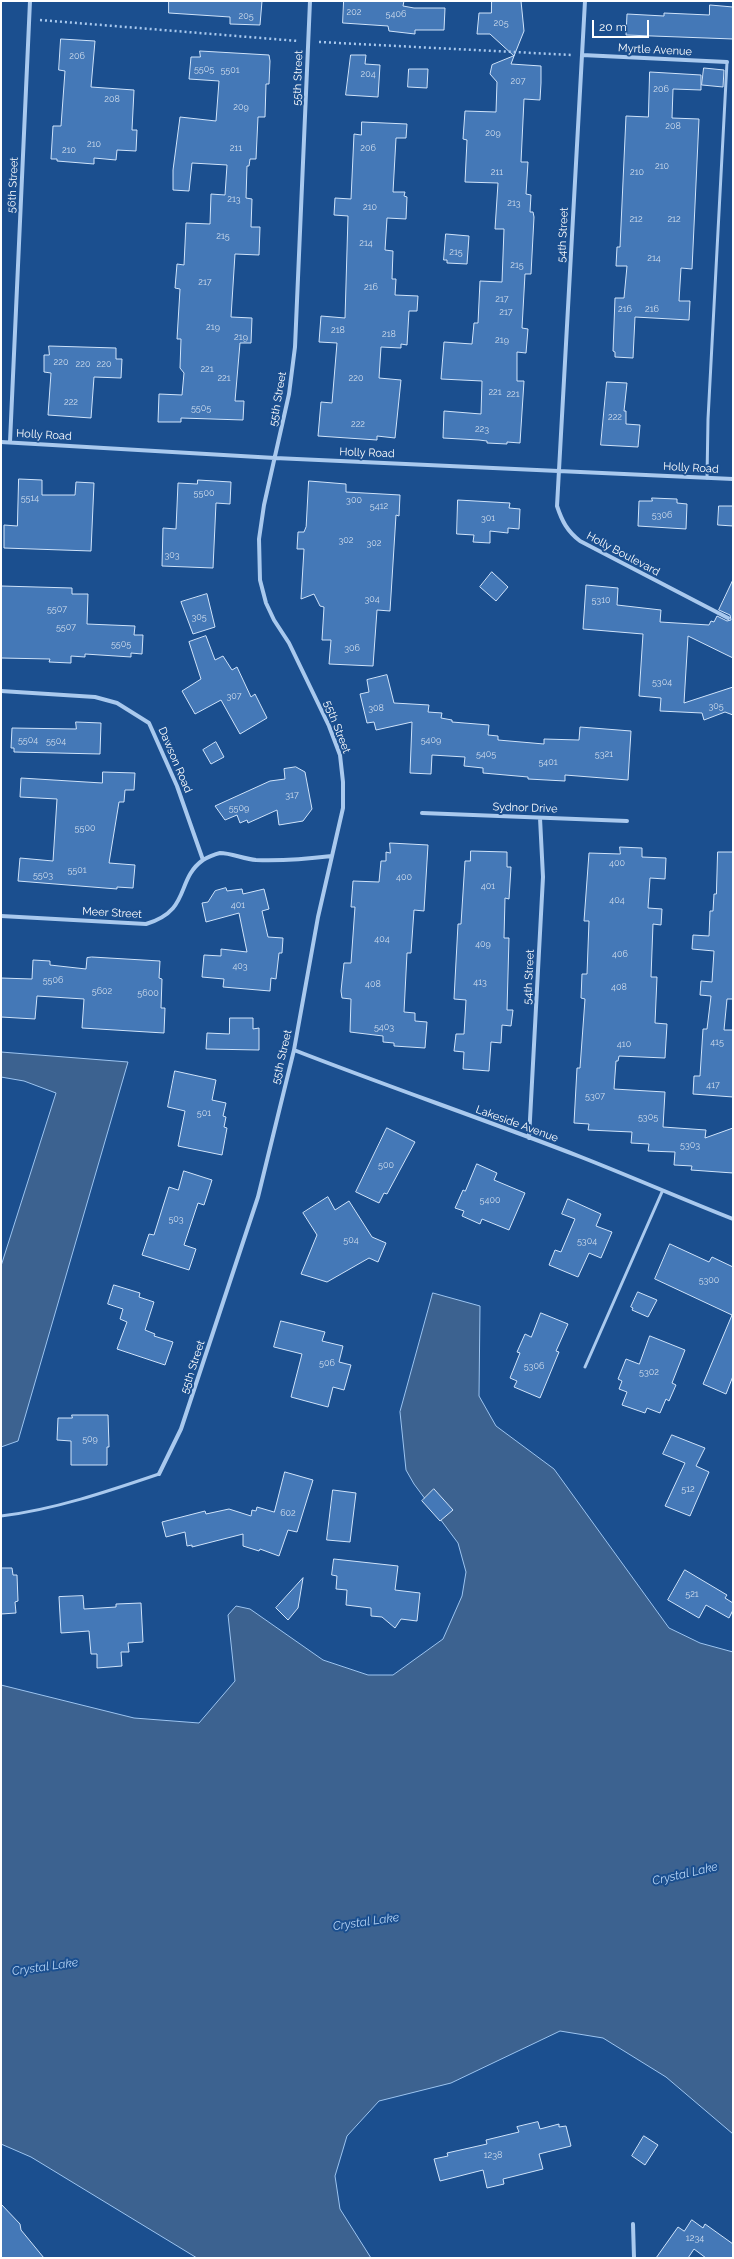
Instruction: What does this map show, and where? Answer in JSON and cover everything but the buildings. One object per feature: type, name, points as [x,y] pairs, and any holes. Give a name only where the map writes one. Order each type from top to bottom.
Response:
[{"type":"street","name":"56th Street","points":[[10,442],[30,1]]},
{"type":"street","name":"55th Street","points":[[159,1474],[181,1429],[258,1197],[294,1050],[318,917],[343,808],[344,782],[340,756],[329,726],[289,643],[274,620],[266,603],[260,580],[259,539],[264,506],[276,458],[289,394],[295,347],[310,1]]},
{"type":"street","name":"54th Street","points":[[561,470],[585,1]]},
{"type":"street","name":"Myrtle Avenue","points":[[582,55],[727,62]]},
{"type":"street","name":"Holly Road","points":[[1,442],[276,458],[733,479]]},
{"type":"street","name":"Holly Boulevard","points":[[561,470],[557,506],[562,521],[570,533],[580,541],[728,618]]},
{"type":"street","name":"Dawson Road","points":[[1,691],[95,697],[117,703],[149,723],[177,786],[203,860]]},
{"type":"street","name":"Sydnor Drive","points":[[422,813],[627,821]]},
{"type":"street","name":"54th Street","points":[[529,1138],[543,877],[540,818]]},
{"type":"street","points":[[203,860],[219,853],[255,860],[288,860],[332,856]]},
{"type":"street","name":"Meer Street","points":[[1,916],[146,924],[162,919],[172,911],[196,867],[203,860]]},
{"type":"street","name":"Lakeside Avenue","points":[[294,1050],[422,1100],[583,1158],[662,1192],[733,1218]]},
{"type":"street","points":[[633,2224],[634,2258]]},
{"type":"lane","points":[[707,478],[708,419],[727,62]]},
{"type":"lane","points":[[585,1368],[662,1192]]},
{"type":"lane","points":[[1,1516],[18,1514],[114,1489],[159,1474]]},
{"type":"water","points":[[1,1052],[128,1062],[18,1441],[1,1447],[1,1266],[56,1093],[24,1081],[1,1077]]},
{"type":"water","name":"Crystal Lake","points":[[433,1293],[480,1306],[479,1396],[496,1426],[554,1469],[669,1628],[700,1643],[733,1652],[733,2134],[666,2077],[603,2038],[560,2031],[451,2083],[379,2101],[347,2136],[335,2176],[340,2209],[371,2258],[197,2258],[31,2157],[1,2144],[1,1685],[134,1718],[199,1723],[235,1681],[228,1615],[236,1606],[250,1609],[323,1660],[368,1675],[393,1675],[443,1639],[462,1596],[466,1572],[458,1543],[414,1484],[406,1470],[400,1412]]}]
